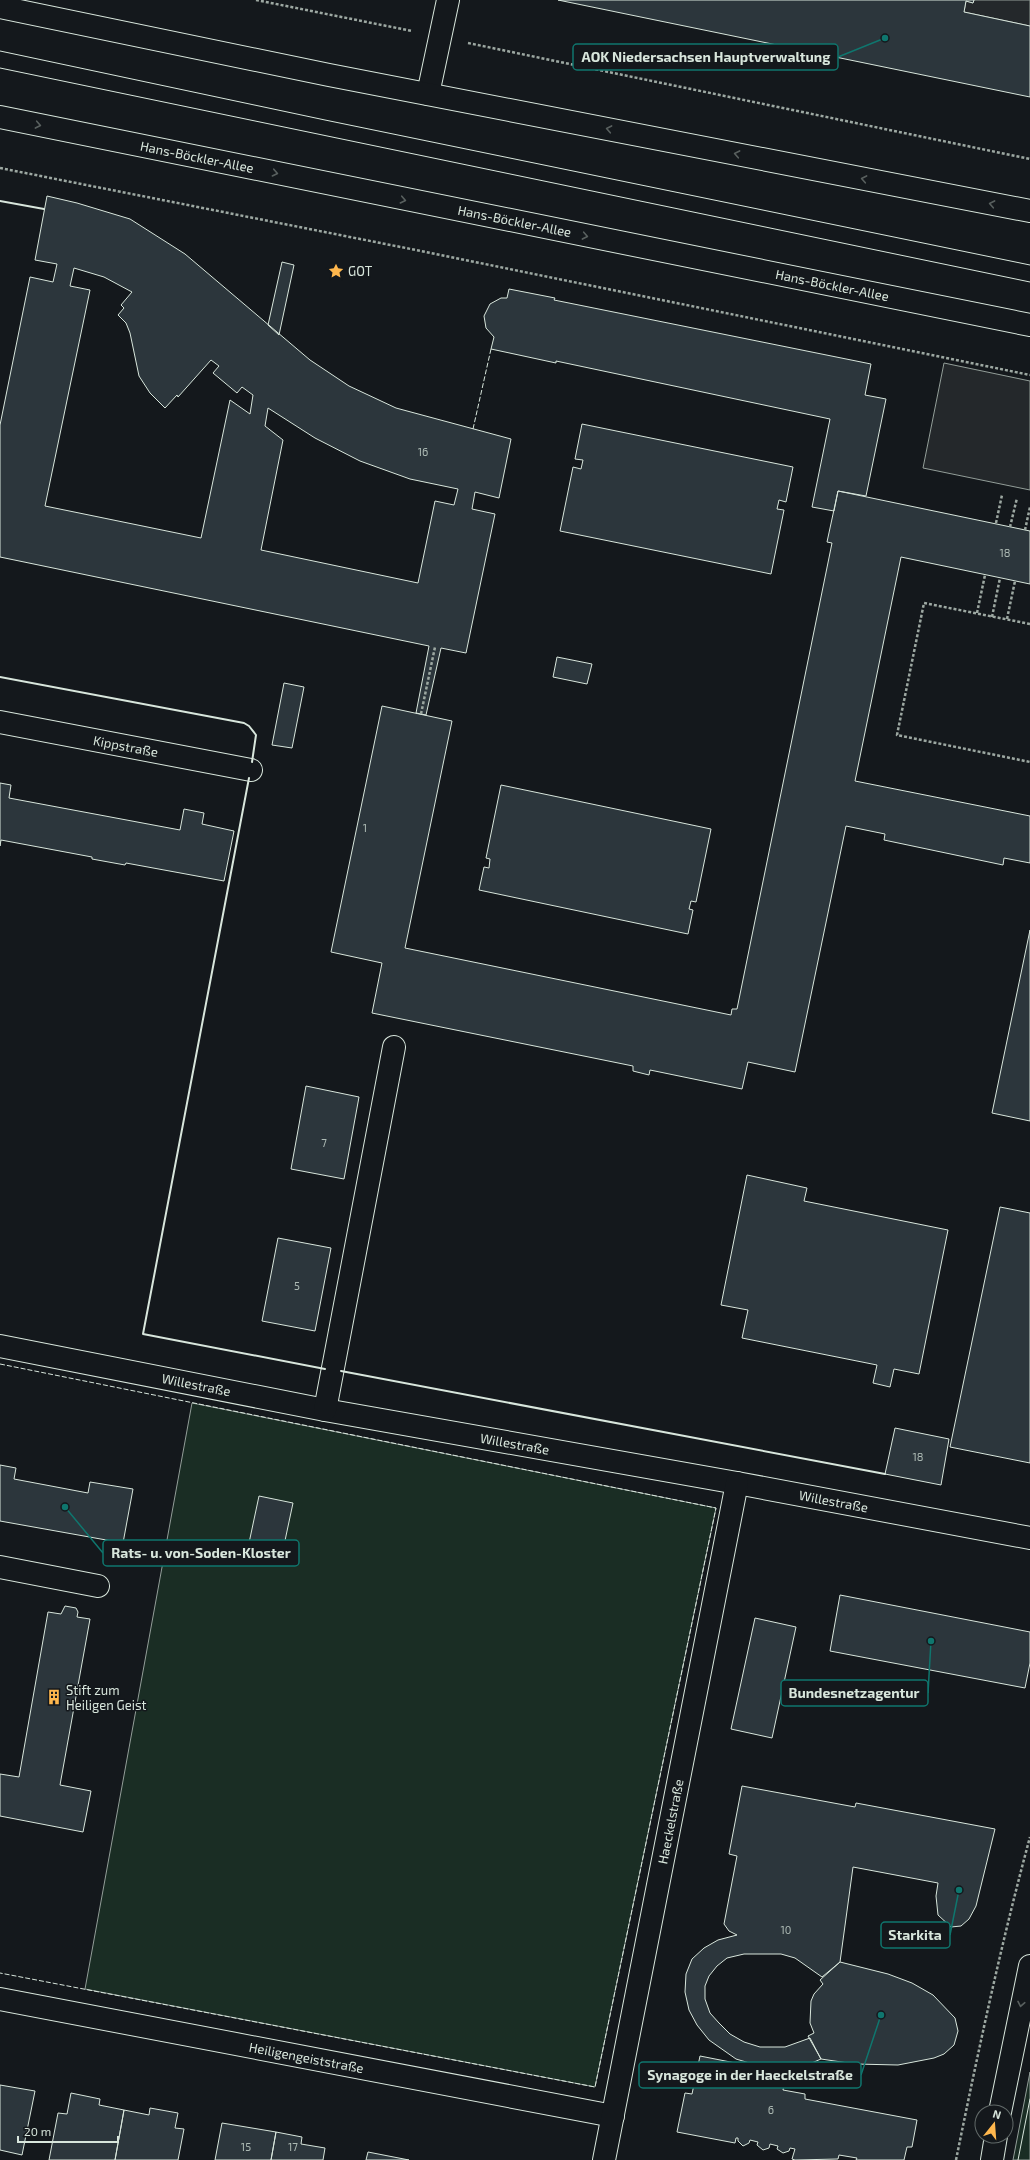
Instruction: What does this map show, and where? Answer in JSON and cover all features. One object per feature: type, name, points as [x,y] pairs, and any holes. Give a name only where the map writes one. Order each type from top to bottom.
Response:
[{"type":"street","points":[[428,94],[448,0]]},
{"type":"street","points":[[0,7],[428,94],[1030,211]]},
{"type":"street","name":"Hans-Böckler-Allee","points":[[0,117],[1030,325]]},
{"type":"street","name":"Kippstraße","points":[[0,722],[251,770]]},
{"type":"street","points":[[325,1410],[394,1047]]},
{"type":"street","name":"Willestraße","points":[[0,1346],[325,1410],[737,1483],[1030,1538]]},
{"type":"street","name":"Haeckelstraße","points":[[604,2160],[737,1483]]},
{"type":"street","points":[[0,1567],[98,1586]]},
{"type":"street","points":[[1002,2104],[1030,1966]]},
{"type":"street","name":"Heiligengeiststraße","points":[[0,1999],[613,2116]]},
{"type":"street","points":[[992,2160],[995,2144]]},
{"type":"path","points":[[256,0],[1030,158]]},
{"type":"path","points":[[0,168],[1030,374]]},
{"type":"path","points":[[996,523],[1002,495]]},
{"type":"path","points":[[1010,526],[1017,498]]},
{"type":"path","points":[[1025,530],[1030,507]]},
{"type":"path","points":[[977,613],[985,575]]},
{"type":"path","points":[[992,617],[1000,578]]},
{"type":"path","points":[[1007,620],[1015,581]]},
{"type":"path","points":[[1030,624],[924,603],[897,735],[1030,762]]},
{"type":"path","points":[[421,714],[435,647]]},
{"type":"path","points":[[956,2160],[1009,1914],[1030,1838]]},
{"type":"green space","points":[[192,1403],[716,1508],[595,2087],[85,1989]]},
{"type":"green space","points":[[1030,2072],[1030,2160],[1013,2160]]},
{"type":"shaded area","points":[[974,0],[1030,0],[1030,26],[964,12],[966,1],[973,3]]},
{"type":"shaded area","points":[[944,363],[1030,381],[1030,490],[923,468]]},
{"type":"building","points":[[558,0],[974,0],[973,3],[966,1],[964,12],[1030,26],[1030,97]]},
{"type":"building","points":[[47,196],[77,203],[130,219],[185,254],[310,360],[349,386],[396,408],[511,439],[499,498],[475,492],[472,509],[495,514],[466,653],[441,648],[426,715],[416,713],[429,646],[0,557],[0,425],[30,277],[53,282],[57,264],[35,260]],"holes":[[[74,268],[104,277],[132,292],[121,305],[124,308],[118,315],[126,323],[130,333],[139,376],[150,393],[165,408],[177,395],[178,397],[211,360],[219,366],[213,373],[237,393],[242,387],[253,395],[250,414],[230,400],[201,538],[45,506],[90,290],[70,286]],[[268,408],[315,438],[360,461],[410,479],[458,489],[454,505],[435,501],[418,583],[261,550],[283,440],[265,426]]]},
{"type":"building","points":[[282,262],[294,265],[279,335],[268,325]]},
{"type":"building","points":[[509,289],[555,298],[554,300],[871,364],[865,395],[886,399],[866,496],[838,491],[834,511],[812,507],[830,419],[556,361],[556,363],[491,349],[494,337],[486,328],[484,316],[490,304],[501,298],[507,298]]},
{"type":"building","points":[[582,424],[793,467],[786,502],[779,500],[777,509],[784,510],[771,574],[560,531],[573,467],[581,469],[583,460],[575,459]]},
{"type":"building","points":[[838,491],[1030,531],[1030,584],[901,557],[855,781],[1030,816],[1030,863],[1004,858],[1003,865],[884,840],[885,834],[846,826],[795,1072],[748,1062],[742,1089],[650,1070],[649,1075],[633,1071],[633,1066],[372,1013],[382,963],[331,952],[382,706],[452,721],[405,948],[731,1015],[732,1009],[737,1009],[832,543],[827,542]]},
{"type":"building","points":[[557,657],[592,664],[587,684],[553,677]]},
{"type":"building","points":[[284,683],[304,687],[292,748],[272,745]]},
{"type":"building","points":[[0,783],[11,785],[9,798],[180,830],[184,809],[204,813],[202,824],[234,831],[224,881],[126,863],[125,865],[92,859],[92,857],[1,840],[0,846]]},
{"type":"building","points":[[501,785],[711,829],[696,902],[691,901],[689,909],[693,910],[688,934],[479,890],[484,867],[489,868],[490,859],[486,858]]},
{"type":"building","points":[[1030,930],[1030,1121],[992,1113]]},
{"type":"building","points":[[306,1086],[359,1097],[344,1179],[291,1169]]},
{"type":"building","points":[[747,1175],[807,1188],[804,1201],[948,1230],[919,1374],[894,1369],[890,1387],[873,1383],[877,1365],[742,1338],[748,1310],[721,1305]]},
{"type":"building","points":[[1000,1207],[1030,1213],[1030,1463],[950,1447]]},
{"type":"building","points":[[278,1238],[331,1248],[315,1331],[262,1321]]},
{"type":"building","points":[[895,1428],[949,1439],[941,1485],[885,1474]]},
{"type":"building","points":[[0,1465],[16,1468],[14,1479],[88,1493],[90,1482],[133,1489],[123,1543],[0,1521]]},
{"type":"building","points":[[259,1496],[293,1503],[283,1550],[249,1543]]},
{"type":"building","points":[[840,1595],[1030,1632],[1030,1663],[1025,1688],[830,1651]]},
{"type":"building","name":"Stift zum Heiligen Geist","points":[[65,1606],[76,1608],[78,1612],[77,1617],[90,1619],[60,1785],[91,1791],[83,1832],[0,1816],[0,1774],[19,1777],[48,1612],[61,1614]]},
{"type":"building","points":[[755,1618],[796,1627],[772,1738],[731,1729]]},
{"type":"building","points":[[742,1786],[855,1807],[856,1803],[995,1829],[976,1906],[969,1919],[961,1926],[951,1927],[938,1915],[936,1896],[938,1883],[853,1867],[840,1962],[822,1977],[795,1958],[781,1954],[744,1954],[727,1958],[717,1966],[709,1976],[705,1986],[705,1999],[710,2013],[730,2034],[744,2042],[760,2047],[785,2047],[810,2038],[821,2059],[807,2065],[773,2070],[736,2059],[709,2040],[697,2025],[689,2010],[685,1992],[686,1974],[692,1959],[704,1948],[718,1940],[737,1935],[729,1931],[724,1924],[737,1856],[729,1854]]},
{"type":"building","points":[[840,1962],[888,1974],[912,1983],[933,1995],[955,2018],[958,2031],[954,2045],[944,2054],[934,2058],[898,2065],[855,2064],[821,2059],[808,2036],[814,2033],[810,2023],[811,2001],[814,1994],[823,1984],[820,1980]]},
{"type":"building","points":[[700,2056],[786,2073],[783,2090],[805,2094],[805,2099],[917,2120],[912,2147],[907,2147],[904,2160],[856,2160],[857,2158],[839,2155],[838,2159],[795,2160],[792,2159],[795,2149],[790,2148],[789,2151],[783,2153],[777,2149],[778,2146],[770,2144],[769,2148],[763,2150],[757,2145],[758,2142],[750,2140],[749,2143],[743,2146],[738,2141],[738,2138],[736,2138],[735,2143],[677,2132],[685,2093],[692,2094]]},
{"type":"building","points":[[0,2085],[35,2091],[22,2155],[0,2150]]},
{"type":"building","points":[[71,2093],[100,2099],[99,2105],[124,2110],[115,2160],[49,2160],[58,2113],[67,2114]]},
{"type":"building","points":[[150,2108],[178,2113],[175,2128],[184,2129],[178,2160],[115,2160],[124,2110],[149,2115]]},
{"type":"building","points":[[222,2123],[276,2132],[271,2160],[215,2160]]},
{"type":"building","points":[[276,2132],[302,2137],[301,2144],[325,2148],[323,2160],[271,2160]]},
{"type":"building","points":[[368,2152],[409,2160],[366,2160]]},
{"type":"tram line","points":[[0,51],[325,120],[1030,265]]},
{"type":"tram line","points":[[0,68],[1030,282]]},
{"type":"tram line","points":[[1018,2160],[1030,2099]]},
{"type":"fence","points":[[473,429],[491,349]]},
{"type":"fence","points":[[0,1364],[716,1508],[595,2087],[0,1973]]},
{"type":"wall","points":[[0,201],[44,209]]},
{"type":"wall","points":[[0,677],[244,723],[249,726],[256,735],[252,762]]},
{"type":"wall","points":[[249,778],[143,1334],[325,1369]]},
{"type":"wall","points":[[341,1371],[885,1474]]},
{"type":"place","name":"AOK Niedersachsen Hauptverwaltung","points":[[885,38]]},
{"type":"place","name":"GOT","points":[[336,271]]},
{"type":"place","name":"Rats- u. von-Soden-Kloster","points":[[65,1507]]},
{"type":"place","name":"Bundesnetzagentur","points":[[931,1641]]},
{"type":"place","name":"Stift zum Heiligen Geist","points":[[54,1697]]},
{"type":"place","name":"Starkita","points":[[959,1890]]},
{"type":"place","name":"Synagoge in der Haeckelstraße","points":[[881,2015]]}]
